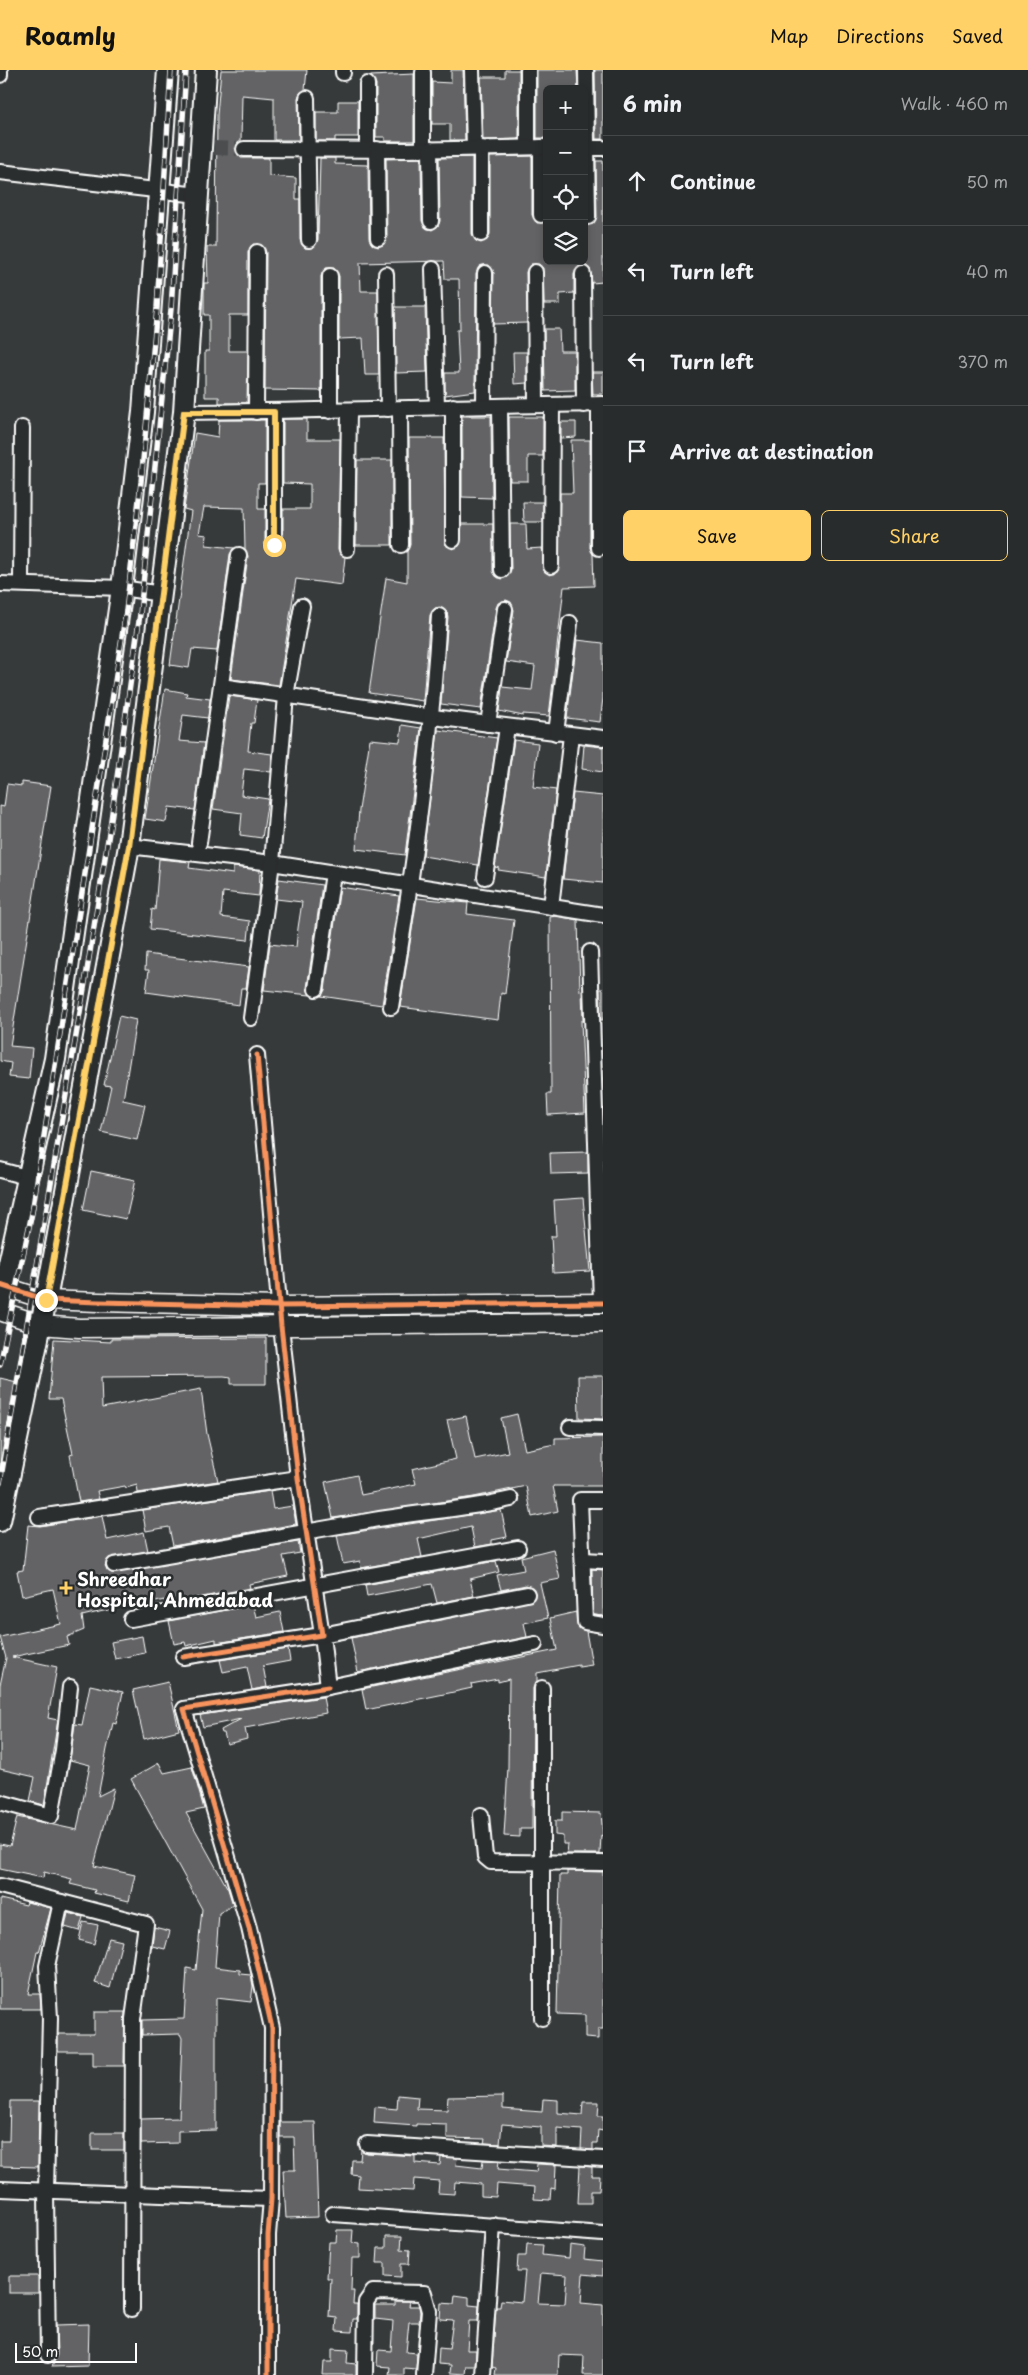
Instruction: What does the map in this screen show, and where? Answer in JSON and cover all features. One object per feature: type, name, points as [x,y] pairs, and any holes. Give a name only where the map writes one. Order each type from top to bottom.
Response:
[{"type":"main road","points":[[1,1292],[30,1178],[56,1059],[122,588],[143,412],[168,70]]},
{"type":"main road","points":[[0,1521],[46,1300],[129,846],[184,412],[198,195],[207,148],[206,70]]},
{"type":"street","points":[[0,70],[0,75]]},
{"type":"street","points":[[472,70],[481,234]]},
{"type":"street","points":[[528,70],[538,147],[541,215]]},
{"type":"street","points":[[585,130],[586,70]]},
{"type":"street","points":[[423,72],[431,221]]},
{"type":"street","points":[[367,84],[378,238]]},
{"type":"street","points":[[307,98],[309,240]]},
{"type":"street","points":[[244,148],[427,149],[538,147]]},
{"type":"street","points":[[588,148],[603,148]]},
{"type":"street","points":[[0,172],[198,195]]},
{"type":"street","points":[[256,412],[258,252]]},
{"type":"street","points":[[433,269],[437,407]]},
{"type":"street","points":[[535,272],[536,405]]},
{"type":"street","points":[[484,406],[485,273]]},
{"type":"street","points":[[386,274],[400,545]]},
{"type":"street","points":[[583,274],[584,405]]},
{"type":"street","points":[[330,276],[330,411]]},
{"type":"street","points":[[184,412],[349,411],[453,406],[601,404],[599,548]]},
{"type":"street","points":[[551,566],[552,405]]},
{"type":"street","points":[[452,540],[453,406]]},
{"type":"street","points":[[500,406],[502,570]]},
{"type":"street","points":[[347,549],[349,411]]},
{"type":"street","points":[[274,412],[274,545]]},
{"type":"street","points":[[21,584],[22,428]]},
{"type":"street","points":[[199,843],[239,556]]},
{"type":"street","points":[[0,584],[122,588],[160,594]]},
{"type":"street","points":[[251,1018],[272,863],[286,696],[302,606]]},
{"type":"street","points":[[488,724],[505,609]]},
{"type":"street","points":[[390,1007],[411,885],[433,717],[440,616]]},
{"type":"street","points":[[556,733],[570,623]]},
{"type":"street","points":[[221,686],[571,736],[603,738]]},
{"type":"street","points":[[485,876],[507,727]]},
{"type":"street","points":[[551,907],[571,736]]},
{"type":"street","points":[[129,846],[272,863],[603,915]]},
{"type":"street","points":[[316,989],[333,873]]},
{"type":"street","points":[[1,1292],[46,1300],[279,1306],[602,1303],[597,986],[590,952]]},
{"type":"street","points":[[258,1055],[281,1326],[298,1478],[308,1533],[312,1584],[322,1635],[328,1688]]},
{"type":"street","points":[[0,1170],[30,1178]]},
{"type":"street","points":[[0,1311],[41,1325],[79,1328],[603,1323]]},
{"type":"street","points":[[570,1427],[603,1428]]},
{"type":"street","points":[[39,1517],[298,1478]]},
{"type":"street","points":[[114,1565],[308,1533],[370,1520],[488,1504],[511,1499]]},
{"type":"street","points":[[603,1500],[580,1500],[585,1622],[603,1625]]},
{"type":"street","points":[[131,1619],[312,1584],[518,1548]]},
{"type":"street","points":[[582,1560],[603,1561]]},
{"type":"street","points":[[183,1656],[322,1635],[528,1594]]},
{"type":"street","points":[[268,2375],[268,2235],[271,2199],[272,2028],[249,1928],[184,1709],[328,1688],[535,1644]]},
{"type":"street","points":[[0,1802],[51,1816],[63,1750],[70,1687]]},
{"type":"street","points":[[542,1688],[542,2018]]},
{"type":"street","points":[[481,1815],[485,1858],[491,1862],[542,1864],[603,1863]]},
{"type":"street","points":[[0,1886],[146,1924],[133,2019],[132,2309]]},
{"type":"street","points":[[48,2355],[46,2190],[50,2018],[47,1966],[61,1902]]},
{"type":"street","points":[[367,2144],[603,2159]]},
{"type":"street","points":[[0,2190],[46,2190],[271,2199]]},
{"type":"street","points":[[333,2214],[603,2234]]},
{"type":"street","points":[[482,2375],[493,2225]]},
{"type":"street","points":[[365,2375],[366,2302],[373,2292],[424,2293],[429,2311],[424,2375]]},
{"type":"building","points":[[221,70],[307,70],[305,90],[300,93],[298,98],[299,140],[274,140],[274,98],[242,95],[241,141],[235,148],[241,158],[269,158],[269,176],[296,178],[296,199],[300,199],[300,240],[305,248],[313,248],[318,240],[320,158],[335,158],[335,164],[368,165],[369,238],[371,243],[378,247],[383,245],[387,238],[386,159],[421,158],[422,221],[426,228],[432,230],[438,226],[440,221],[439,158],[472,157],[472,234],[476,241],[481,243],[488,239],[490,234],[490,157],[532,156],[532,215],[537,223],[543,222],[543,265],[588,265],[588,225],[593,224],[597,217],[596,161],[603,161],[603,282],[592,283],[590,269],[587,266],[579,266],[574,274],[574,293],[560,294],[560,304],[544,304],[543,268],[539,264],[531,264],[526,272],[527,323],[493,324],[494,273],[489,265],[480,266],[476,273],[475,391],[445,395],[445,373],[459,373],[457,330],[460,330],[459,279],[445,279],[444,261],[360,263],[361,291],[378,291],[379,375],[365,375],[363,338],[339,339],[339,276],[334,268],[326,268],[321,276],[321,391],[265,390],[266,252],[262,245],[253,244],[248,252],[248,315],[229,315],[229,351],[248,351],[247,403],[219,403],[219,397],[205,397],[205,351],[209,351],[209,315],[204,315],[204,283],[208,283],[207,247],[216,247],[217,115]]},
{"type":"building","points":[[451,70],[463,70],[465,140],[450,140],[450,124],[432,124],[432,82],[451,83]]},
{"type":"building","points":[[505,70],[519,70],[519,139],[483,140],[481,77],[505,77]]},
{"type":"building","points":[[537,70],[577,70],[578,85],[543,85],[543,138],[537,138]]},
{"type":"building","points":[[595,70],[603,70],[603,139],[596,139]]},
{"type":"building","points":[[414,74],[414,141],[385,141],[385,137],[376,137],[376,84],[371,76]]},
{"type":"building","points":[[338,101],[358,101],[358,137],[335,137],[335,141],[316,141],[316,112],[338,112]]},
{"type":"building","points":[[395,307],[425,307],[427,372],[396,373]]},
{"type":"building","points":[[544,329],[559,329],[560,351],[575,351],[575,390],[545,391]]},
{"type":"building","points":[[513,352],[527,352],[527,383],[514,384]]},
{"type":"building","points":[[592,372],[603,372],[603,394],[593,394]]},
{"type":"building","points":[[462,416],[491,416],[492,498],[462,497]]},
{"type":"building","points":[[509,417],[543,417],[543,456],[528,456],[528,481],[510,481]]},
{"type":"building","points":[[283,419],[307,419],[307,439],[340,439],[338,549],[340,554],[345,557],[342,585],[296,579],[279,685],[231,679],[248,556],[245,549],[244,508],[204,507],[199,534],[207,535],[206,545],[234,548],[230,554],[217,651],[192,649],[189,668],[170,665],[191,511],[184,509],[195,433],[218,437],[219,420],[265,420],[265,483],[258,483],[258,509],[265,509],[265,545],[269,552],[274,554],[281,550],[283,545],[283,509],[310,509],[310,484],[283,483]]},
{"type":"building","points":[[561,422],[576,422],[576,437],[561,438]]},
{"type":"building","points":[[409,438],[444,438],[445,544],[453,549],[460,545],[462,524],[493,524],[493,571],[495,575],[502,579],[507,577],[511,570],[510,524],[526,524],[527,549],[542,548],[544,571],[550,575],[558,571],[560,493],[573,493],[571,440],[590,440],[590,548],[593,554],[594,586],[564,587],[549,716],[523,714],[523,716],[499,711],[502,687],[532,690],[535,666],[506,662],[514,610],[511,602],[506,600],[498,603],[496,608],[481,709],[441,704],[448,617],[447,612],[440,607],[435,608],[430,615],[423,701],[369,693],[386,578],[407,582],[407,551],[410,545]]},
{"type":"building","points":[[357,460],[392,460],[392,545],[356,545]]},
{"type":"building","points":[[523,502],[543,502],[543,522],[524,522]]},
{"type":"building","points":[[577,640],[603,643],[603,698],[600,722],[567,718]]},
{"type":"building","points":[[165,689],[187,693],[186,696],[210,699],[208,718],[183,715],[179,741],[204,743],[195,810],[169,807],[166,822],[145,819]]},
{"type":"building","points":[[229,696],[257,700],[254,723],[251,723],[248,751],[272,754],[271,772],[244,769],[241,795],[268,799],[262,838],[240,835],[242,813],[213,809]]},
{"type":"building","points":[[402,725],[421,728],[405,855],[356,849],[359,810],[370,739],[400,742]]},
{"type":"building","points":[[438,730],[497,738],[478,865],[423,856]]},
{"type":"building","points":[[514,740],[538,743],[533,787],[556,790],[546,877],[498,870],[499,868],[495,867]]},
{"type":"building","points":[[584,745],[603,747],[603,772],[582,769]]},
{"type":"building","points":[[22,782],[51,786],[10,1046],[32,1048],[29,1079],[9,1077],[11,1063],[0,1061],[0,806],[4,807],[7,784],[22,786]]},
{"type":"building","points":[[573,793],[603,796],[603,883],[563,879]]},
{"type":"building","points":[[159,859],[190,862],[189,868],[233,874],[233,867],[260,870],[259,896],[223,892],[221,917],[250,921],[248,940],[150,929],[152,909],[155,910]]},
{"type":"building","points":[[279,879],[322,885],[307,988],[310,995],[264,990],[270,944],[296,947],[302,902],[276,899]]},
{"type":"building","points":[[340,887],[399,896],[382,1005],[321,996],[325,990]]},
{"type":"building","points":[[417,898],[468,903],[467,914],[514,920],[505,994],[501,993],[498,1020],[400,1007]]},
{"type":"building","points":[[556,916],[578,920],[585,1113],[548,1115],[547,1094],[551,1094],[550,917]]},
{"type":"building","points":[[146,954],[249,967],[246,988],[241,988],[239,1005],[146,992],[149,970],[145,970]]},
{"type":"building","points":[[600,989],[603,989],[603,1020],[601,1020]]},
{"type":"building","points":[[119,1016],[136,1020],[123,1100],[145,1105],[137,1140],[101,1132],[111,1086],[104,1085]]},
{"type":"building","points":[[588,1152],[588,1173],[551,1174],[550,1153]]},
{"type":"building","points":[[91,1171],[135,1180],[126,1219],[83,1210]]},
{"type":"building","points":[[583,1198],[590,1271],[553,1273],[551,1236],[556,1236],[554,1200]]},
{"type":"building","points":[[266,1338],[266,1384],[231,1384],[231,1377],[224,1376],[101,1377],[102,1408],[201,1389],[207,1434],[218,1481],[138,1493],[137,1485],[126,1488],[125,1486],[97,1491],[99,1499],[79,1502],[70,1455],[73,1454],[61,1399],[49,1399],[54,1339],[111,1342],[111,1339]]},
{"type":"building","points":[[578,1376],[603,1376],[603,1419],[579,1418]]},
{"type":"building","points":[[0,1378],[17,1382],[0,1463]]},
{"type":"building","points":[[517,1414],[525,1450],[555,1444],[555,1438],[603,1437],[603,1486],[553,1486],[558,1511],[532,1517],[526,1486],[474,1497],[333,1518],[325,1482],[357,1475],[361,1495],[416,1484],[412,1469],[456,1459],[447,1420],[466,1416],[475,1459],[508,1452],[501,1418]]},
{"type":"building","points":[[270,1491],[273,1509],[293,1506],[296,1524],[173,1546],[169,1527],[146,1531],[142,1510]]},
{"type":"building","points":[[501,1510],[507,1537],[492,1540],[492,1544],[475,1547],[471,1527],[418,1539],[422,1557],[361,1568],[360,1561],[343,1564],[337,1535]]},
{"type":"building","points":[[102,1516],[107,1540],[144,1532],[148,1551],[109,1558],[105,1566],[111,1573],[298,1542],[300,1553],[283,1556],[288,1576],[249,1584],[250,1588],[165,1604],[164,1600],[156,1602],[155,1599],[82,1616],[84,1630],[67,1637],[69,1645],[12,1657],[57,1667],[48,1718],[58,1720],[44,1805],[30,1801],[35,1777],[0,1769],[0,1685],[6,1658],[0,1637],[61,1624],[53,1589],[22,1596],[17,1571],[23,1570],[28,1525],[40,1526]]},
{"type":"building","points":[[553,1549],[560,1579],[540,1583],[548,1618],[524,1623],[527,1637],[358,1672],[351,1638],[532,1601],[535,1596],[533,1588],[526,1585],[501,1590],[497,1575],[524,1570],[521,1557]]},
{"type":"building","points":[[496,1561],[499,1572],[470,1579],[474,1596],[437,1603],[432,1584],[367,1596],[365,1585]]},
{"type":"building","points":[[592,1569],[603,1570],[603,1616],[593,1615]]},
{"type":"building","points":[[253,1605],[256,1617],[280,1612],[284,1632],[216,1643],[216,1639],[186,1646],[185,1642],[174,1644],[169,1621]]},
{"type":"building","points":[[576,1612],[577,1626],[586,1631],[592,1665],[579,1667],[579,1665],[537,1673],[537,1681],[533,1688],[532,1829],[520,1829],[520,1837],[504,1836],[508,1767],[509,1679],[498,1682],[498,1679],[471,1684],[472,1688],[366,1710],[362,1689],[557,1650],[550,1618]]},
{"type":"building","points":[[142,1636],[145,1653],[115,1659],[111,1642]]},
{"type":"building","points":[[288,1649],[290,1661],[263,1666],[267,1687],[252,1690],[247,1667],[223,1672],[220,1660]]},
{"type":"building","points":[[168,1682],[179,1730],[144,1739],[133,1690]]},
{"type":"building","points":[[90,1685],[123,1692],[116,1724],[113,1723],[98,1796],[114,1788],[94,1866],[135,1875],[129,1901],[94,1893],[95,1890],[70,1884],[72,1879],[44,1872],[43,1878],[0,1869],[0,1844],[10,1846],[17,1817],[77,1830],[90,1765],[70,1760],[75,1724],[82,1725]]},
{"type":"building","points":[[323,1697],[326,1713],[245,1728],[247,1739],[227,1744],[224,1733],[221,1730],[241,1719],[203,1727],[200,1715]]},
{"type":"building","points":[[159,1763],[164,1773],[192,1767],[204,1809],[186,1813],[228,1889],[233,1905],[219,1913],[215,1967],[240,1970],[240,1974],[251,1975],[253,1986],[251,2002],[216,1998],[216,2130],[178,2131],[178,2143],[141,2144],[141,2119],[179,2118],[182,2038],[180,2034],[142,2035],[142,2020],[184,2019],[187,1968],[196,1970],[202,1909],[131,1779]]},
{"type":"building","points":[[562,1812],[601,1813],[603,1836],[601,1835],[600,1854],[567,1854],[568,1844],[563,1844],[563,1836],[555,1835],[555,1821],[562,1821]]},
{"type":"building","points":[[567,1871],[603,1872],[603,2029],[598,2029],[598,2039],[585,2038],[585,2015],[557,2014],[560,1875],[567,1875]]},
{"type":"building","points":[[0,1899],[26,1905],[27,1902],[51,1908],[39,1952],[37,1952],[28,1994],[40,1994],[41,2009],[0,2009]]},
{"type":"building","points":[[68,1913],[83,1917],[79,1931],[65,1927]]},
{"type":"building","points":[[83,1922],[98,1925],[94,1944],[79,1940]]},
{"type":"building","points":[[154,1927],[170,1931],[165,1949],[152,1946]]},
{"type":"building","points":[[109,1938],[122,1941],[110,1988],[95,1983]]},
{"type":"building","points":[[94,2012],[125,2012],[124,2066],[93,2066],[93,2051],[58,2051],[58,2034],[94,2034]]},
{"type":"building","points":[[398,2095],[418,2097],[417,2109],[447,2110],[448,2097],[503,2096],[503,2109],[542,2112],[543,2099],[558,2100],[558,2113],[582,2115],[583,2102],[599,2102],[598,2116],[603,2116],[603,2131],[598,2130],[597,2143],[593,2143],[593,2150],[581,2149],[582,2130],[557,2128],[557,2147],[541,2146],[541,2127],[502,2124],[500,2144],[484,2143],[485,2139],[447,2138],[447,2125],[416,2124],[416,2126],[374,2123],[375,2107],[397,2109]]},
{"type":"building","points":[[10,2101],[39,2101],[38,2167],[0,2166],[0,2141],[9,2141]]},
{"type":"building","points":[[280,2122],[315,2122],[318,2217],[286,2218],[283,2170],[295,2170],[294,2137],[280,2137]]},
{"type":"building","points":[[92,2133],[124,2133],[124,2150],[92,2150]]},
{"type":"building","points":[[361,2150],[366,2153],[415,2156],[415,2163],[440,2165],[441,2157],[457,2158],[456,2165],[482,2168],[483,2160],[499,2161],[498,2169],[536,2172],[537,2164],[556,2165],[555,2189],[551,2188],[550,2200],[534,2199],[535,2187],[497,2184],[496,2197],[481,2196],[481,2184],[455,2182],[454,2194],[438,2193],[439,2181],[414,2179],[413,2191],[358,2188],[359,2175],[351,2174],[352,2160],[360,2160]]},
{"type":"building","points":[[580,2166],[592,2167],[592,2176],[600,2176],[599,2191],[591,2191],[591,2203],[578,2203]]},
{"type":"building","points":[[337,2230],[353,2230],[352,2243],[360,2244],[360,2258],[352,2258],[351,2291],[354,2291],[353,2304],[357,2304],[357,2319],[353,2319],[352,2332],[336,2331],[337,2318],[329,2317],[331,2278],[327,2278],[329,2242],[336,2242]]},
{"type":"building","points":[[386,2236],[402,2236],[401,2249],[410,2250],[409,2264],[401,2264],[401,2277],[385,2276],[385,2263],[377,2263],[378,2248],[386,2248]]},
{"type":"building","points":[[527,2244],[543,2245],[542,2255],[569,2258],[570,2245],[585,2247],[584,2259],[603,2261],[603,2276],[583,2274],[581,2303],[603,2305],[603,2375],[583,2375],[584,2356],[559,2355],[558,2375],[495,2375],[496,2368],[492,2367],[496,2307],[500,2307],[501,2300],[522,2302],[525,2271],[517,2271],[518,2256],[526,2256]],"holes":[[[541,2273],[567,2275],[565,2304],[538,2303]]]},
{"type":"building","points":[[9,2276],[38,2276],[38,2293],[9,2293]]},
{"type":"building","points":[[455,2295],[469,2297],[469,2305],[479,2306],[478,2321],[469,2321],[467,2350],[476,2350],[475,2366],[466,2366],[465,2374],[450,2373],[451,2365],[438,2364],[439,2348],[449,2349],[453,2320],[440,2319],[441,2303],[454,2304]]},
{"type":"building","points":[[395,2301],[410,2301],[409,2306],[419,2306],[420,2312],[419,2322],[409,2322],[406,2352],[417,2353],[416,2369],[404,2368],[404,2375],[389,2375],[390,2367],[377,2366],[378,2350],[391,2351],[393,2321],[375,2319],[375,2305],[395,2305]]},
{"type":"building","points":[[89,2324],[88,2366],[52,2367],[57,2355],[56,2325]]},
{"type":"building","points":[[332,2349],[348,2350],[347,2363],[356,2364],[356,2375],[323,2375],[324,2362],[332,2362]]},
{"type":"tunnel","points":[[214,148],[244,149]]},
{"type":"railway","points":[[0,1365],[32,1213],[126,611],[141,482],[157,308],[171,70]]},
{"type":"railway","points":[[0,1483],[86,977],[111,820],[140,614],[171,309],[186,70]]},
{"type":"cycle path","points":[[183,1657],[322,1635],[298,1478],[281,1326],[257,1055]]},
{"type":"cycle path","points":[[0,1285],[46,1300],[98,1302],[279,1306],[603,1303]]},
{"type":"cycle path","points":[[268,2375],[268,2235],[271,2199],[272,2028],[249,1928],[184,1709],[328,1687]]},
{"type":"place","name":"Shreedhar Hospital, Ahmedabad","points":[[66,1588]]},
{"type":"route","points":[[46,1300],[129,846],[184,412],[274,412],[274,545]]}]
